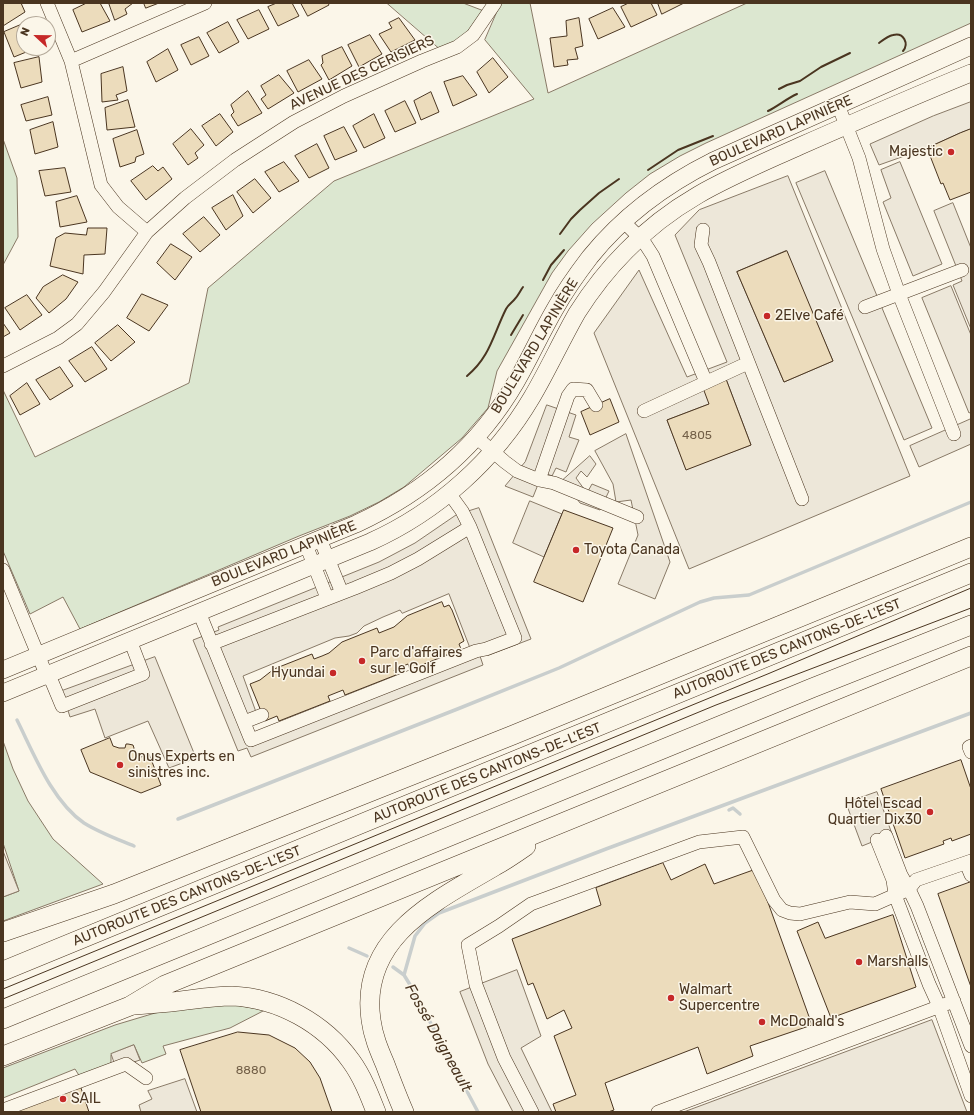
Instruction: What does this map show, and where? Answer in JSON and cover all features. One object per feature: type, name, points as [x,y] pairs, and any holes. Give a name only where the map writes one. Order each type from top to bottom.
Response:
[{"type":"highway","points":[[936,562],[971,542]]},
{"type":"highway","points":[[3,932],[114,894],[520,732],[971,547]]},
{"type":"highway","name":"AUTOROUTE DES CANTONS-DE-L'EST","points":[[3,971],[971,573]]},
{"type":"highway","points":[[3,1020],[805,691],[971,625]]},
{"type":"highway","points":[[3,1056],[130,1006],[165,985],[971,656]]},
{"type":"highway","points":[[404,1112],[376,1040],[371,1020],[370,998],[372,984],[383,954],[391,941],[402,929],[430,905],[449,892],[496,866],[562,822]]},
{"type":"highway","points":[[3,946],[114,894]]},
{"type":"highway","points":[[130,1006],[210,997],[234,996],[268,1002],[289,1010],[321,1029],[346,1054],[362,1078],[376,1112]]},
{"type":"main road","name":"BOULEVARD LAPINIÈRE","points":[[3,670],[313,542],[376,515],[404,499],[448,466],[476,437],[496,413],[509,393],[555,309],[572,282],[599,247],[624,222],[658,194],[692,172],[726,155],[971,46]]},
{"type":"main road","name":"BOULEVARD LAPINIÈRE","points":[[3,693],[321,562],[395,530],[425,511],[449,493],[492,451],[521,414],[538,387],[590,293],[610,267],[640,237],[671,211],[707,189],[846,125],[971,73]]},
{"type":"street","points":[[48,3],[71,61],[101,185],[118,207],[147,232]]},
{"type":"street","points":[[71,61],[205,3]]},
{"type":"street","name":"AVENUE DES CERISIERS","points":[[3,366],[58,338],[77,324],[104,292],[147,232],[185,198],[235,160],[294,122],[344,96],[457,47],[473,35],[495,3]]},
{"type":"street","points":[[838,105],[860,158],[883,249],[954,434]]},
{"type":"street","points":[[624,222],[640,237],[653,256],[706,382]]},
{"type":"street","points":[[703,230],[700,245],[709,262],[802,499]]},
{"type":"street","points":[[865,307],[962,270]]},
{"type":"street","points":[[644,411],[748,363]]},
{"type":"street","points":[[539,480],[568,396],[573,389],[587,390],[596,405]]},
{"type":"street","points":[[476,437],[513,468],[539,480],[554,483],[637,518]]},
{"type":"street","points":[[199,612],[251,740],[476,651],[486,649],[515,638],[470,527],[462,511],[449,493]]},
{"type":"street","points":[[211,644],[391,573],[418,559],[470,527]]},
{"type":"street","points":[[313,542],[321,562],[342,593]]},
{"type":"street","points":[[321,562],[327,598]]},
{"type":"street","points":[[3,570],[46,674],[52,682],[62,706],[143,674],[130,640]]},
{"type":"street","points":[[244,722],[262,715]]},
{"type":"street","points":[[971,746],[969,747],[971,752]]},
{"type":"street","points":[[532,1112],[504,1058],[476,985],[468,946],[532,904],[699,842],[744,837],[774,900],[782,910],[790,913],[800,914],[850,902],[875,904],[909,888],[916,880],[969,862],[971,875]]},
{"type":"street","points":[[971,1046],[909,888],[882,838],[893,880],[895,895],[928,984],[939,1006],[971,1096]]},
{"type":"street","points":[[658,1112],[954,1001]]},
{"type":"street","points":[[3,1110],[126,1064],[146,1078]]},
{"type":"green space","points":[[387,3],[463,3],[484,11],[467,32],[457,41],[439,48]]},
{"type":"green space","points":[[501,3],[530,3],[548,93],[747,3],[971,3],[971,23],[706,143],[680,156],[650,174],[626,193],[592,224],[568,251],[552,273],[497,371],[488,408],[462,438],[404,487],[379,502],[350,516],[299,536],[80,629],[63,597],[30,614],[3,551],[3,390],[35,457],[189,383],[208,288],[334,181],[534,99],[485,40]]},
{"type":"green space","points":[[3,139],[17,178],[18,237],[3,265]]},
{"type":"green space","points":[[3,741],[13,769],[28,801],[53,839],[103,884],[3,921],[3,897],[19,891],[3,843]]},
{"type":"green space","points":[[230,1004],[265,1010],[230,1028],[163,1046],[166,1054],[142,1063],[134,1045],[111,1055],[111,1063],[80,1077],[75,1069],[3,1098],[3,1068],[115,1025],[155,1013],[195,1006]]},
{"type":"shaded area","points":[[971,102],[971,129],[927,148],[879,165],[870,144],[933,116]]},
{"type":"shaded area","points":[[900,162],[942,264],[913,276],[883,202],[891,198],[881,170]]},
{"type":"shaded area","points":[[825,171],[932,428],[904,440],[796,183]]},
{"type":"shaded area","points":[[788,176],[910,476],[689,569],[594,333],[639,270],[687,377],[727,362],[675,235],[699,210]],"holes":[[[786,251],[833,361],[784,382],[737,272]],[[726,379],[751,445],[686,469],[667,420],[709,404]]]},
{"type":"shaded area","points":[[953,203],[971,248],[971,329],[953,285],[962,281],[934,211]]},
{"type":"shaded area","points":[[951,286],[971,335],[971,412],[969,413],[922,298]]},
{"type":"shaded area","points":[[547,405],[576,415],[569,437],[579,440],[566,472],[556,468],[552,476],[543,472],[533,497],[505,486],[525,462]]},
{"type":"shaded area","points":[[971,419],[971,444],[919,467],[910,446]]},
{"type":"shaded area","points":[[626,434],[670,562],[655,599],[618,584],[638,535],[631,500],[616,502],[613,484],[595,451]]},
{"type":"shaded area","points":[[590,456],[596,464],[587,477],[581,471],[576,478],[587,493],[592,484],[609,491],[600,510],[580,503],[563,480]]},
{"type":"shaded area","points":[[530,501],[562,514],[544,557],[513,543]]},
{"type":"shaded area","points":[[479,508],[531,639],[489,655],[480,656],[483,665],[251,757],[247,748],[238,751],[193,640],[219,630],[218,627],[379,562],[415,543],[456,515]],"holes":[[[449,594],[470,648],[254,733],[247,715],[256,712],[243,676],[335,638],[357,633],[364,626],[400,610],[402,613]]]},
{"type":"shaded area","points":[[155,657],[196,758],[169,768],[148,721],[105,738],[95,709],[70,717],[62,691]]},
{"type":"shaded area","points":[[877,792],[892,834],[862,846],[846,803]]},
{"type":"shaded area","points":[[3,851],[19,891],[3,897]]},
{"type":"shaded area","points":[[517,970],[541,1036],[521,1048],[552,1112],[513,1112],[488,1064],[460,992]]},
{"type":"shaded area","points":[[932,1020],[967,1112],[684,1112]]},
{"type":"shaded area","points":[[134,1045],[140,1060],[116,1068],[111,1054]]},
{"type":"shaded area","points":[[185,1079],[197,1112],[141,1112],[139,1105],[152,1099],[148,1091]]},
{"type":"building","points":[[3,3],[21,3],[25,12],[16,16],[16,18],[3,26]]},
{"type":"building","points":[[87,3],[100,3],[110,21],[82,32],[73,10]]},
{"type":"building","points":[[109,3],[133,3],[125,9],[127,14],[115,20]]},
{"type":"building","points":[[144,3],[159,3],[146,8]]},
{"type":"building","points":[[277,3],[292,3],[299,16],[278,26],[268,7]]},
{"type":"building","points":[[301,3],[328,3],[329,5],[308,16]]},
{"type":"building","points":[[629,3],[651,3],[657,15],[631,27],[621,7]]},
{"type":"building","points":[[658,3],[684,3],[662,14]]},
{"type":"building","points":[[613,8],[625,27],[598,39],[589,19]]},
{"type":"building","points":[[259,10],[269,29],[248,39],[237,20]]},
{"type":"building","points":[[399,18],[415,40],[391,52],[379,34],[392,28],[389,23]]},
{"type":"building","points":[[579,18],[583,46],[575,48],[578,59],[567,60],[568,65],[554,67],[550,38],[567,36],[566,21]]},
{"type":"building","points":[[228,22],[239,42],[219,53],[207,33]]},
{"type":"building","points":[[16,27],[16,56],[14,57],[4,32]]},
{"type":"building","points":[[370,35],[382,54],[359,67],[348,45]]},
{"type":"building","points":[[199,37],[209,56],[191,65],[181,45]]},
{"type":"building","points":[[342,47],[352,66],[329,80],[321,65],[323,63],[322,56]]},
{"type":"building","points":[[168,49],[178,70],[156,82],[147,62]]},
{"type":"building","points":[[39,57],[42,82],[21,88],[14,63]]},
{"type":"building","points":[[493,58],[508,77],[489,93],[477,72]]},
{"type":"building","points":[[309,60],[322,79],[298,92],[287,71]]},
{"type":"building","points":[[123,67],[127,91],[116,95],[118,100],[102,102],[101,74]]},
{"type":"building","points":[[279,75],[294,93],[268,109],[261,99],[266,95],[261,86]]},
{"type":"building","points":[[463,76],[477,95],[453,106],[444,82]]},
{"type":"building","points":[[248,91],[262,113],[238,126],[231,115],[234,112],[231,105]]},
{"type":"building","points":[[431,92],[439,112],[421,120],[414,101]]},
{"type":"building","points":[[48,97],[52,115],[26,121],[21,105]]},
{"type":"building","points":[[128,100],[135,127],[107,130],[105,108]]},
{"type":"building","points":[[405,101],[416,123],[395,132],[385,111]]},
{"type":"building","points":[[220,114],[233,132],[216,146],[202,126]]},
{"type":"building","points":[[374,114],[385,138],[364,148],[353,126]]},
{"type":"building","points":[[53,122],[58,147],[35,154],[30,130]]},
{"type":"building","points":[[344,127],[357,151],[335,160],[324,136]]},
{"type":"building","points":[[191,129],[204,145],[195,153],[198,158],[188,165],[173,144]]},
{"type":"building","points":[[971,129],[971,192],[950,200],[943,183],[941,184],[927,148]]},
{"type":"building","points":[[137,130],[144,154],[136,157],[135,162],[120,167],[113,139]]},
{"type":"building","points":[[317,144],[329,168],[309,178],[295,156]]},
{"type":"building","points":[[284,162],[299,181],[279,192],[265,172]]},
{"type":"building","points":[[153,166],[158,171],[163,167],[172,179],[146,200],[131,181]]},
{"type":"building","points":[[65,168],[71,192],[45,196],[39,171]]},
{"type":"building","points":[[255,179],[271,198],[253,213],[237,192]]},
{"type":"building","points":[[233,195],[243,216],[226,230],[212,208]]},
{"type":"building","points":[[77,196],[87,222],[60,227],[56,202]]},
{"type":"building","points":[[204,217],[220,235],[200,252],[183,234]]},
{"type":"building","points":[[88,228],[107,228],[105,254],[84,255],[83,274],[50,266],[56,238],[65,233],[86,235]]},
{"type":"building","points":[[171,244],[192,257],[175,280],[157,263]]},
{"type":"building","points":[[787,251],[833,361],[784,382],[737,272]]},
{"type":"building","points":[[63,275],[78,282],[66,299],[49,313],[36,298],[43,287]]},
{"type":"building","points":[[142,294],[168,305],[149,331],[127,318]]},
{"type":"building","points":[[27,295],[42,315],[20,330],[5,308]]},
{"type":"building","points":[[3,323],[10,333],[3,337]]},
{"type":"building","points":[[118,325],[135,342],[111,361],[95,343]]},
{"type":"building","points":[[92,347],[107,369],[85,382],[69,361]]},
{"type":"building","points":[[60,367],[73,386],[50,400],[36,380]]},
{"type":"building","points":[[726,379],[751,445],[686,470],[667,420],[709,404],[703,388]]},
{"type":"building","points":[[27,383],[40,404],[20,415],[10,396]]},
{"type":"building","points":[[610,399],[619,422],[590,435],[581,412]]},
{"type":"building","name":"Toyota Canada","points":[[564,510],[613,528],[583,602],[534,582]]},
{"type":"building","name":"Parc d'affaires sur le Golf","points":[[442,602],[444,607],[449,605],[452,610],[464,641],[459,644],[461,649],[410,670],[408,664],[394,670],[396,675],[345,695],[343,690],[328,696],[330,701],[279,721],[277,716],[265,721],[250,684],[260,680],[274,669],[312,654],[314,659],[322,656],[329,653],[342,642],[377,628],[379,633],[394,627],[407,616]]},
{"type":"building","name":"Onus Experts en sinistres inc.","points":[[110,738],[113,746],[125,748],[126,744],[133,745],[133,751],[137,755],[141,757],[149,754],[161,785],[141,793],[90,772],[81,750]]},
{"type":"building","name":"Hôtel Escad Quartier Dix30","points":[[961,760],[971,789],[971,834],[952,841],[951,838],[943,841],[944,844],[905,858],[881,789]]},
{"type":"building","name":"Walmart Supercentre","points":[[663,863],[671,880],[705,864],[714,884],[756,869],[812,1025],[750,1046],[753,1056],[707,1074],[698,1047],[605,1083],[614,1110],[608,1112],[556,1112],[553,1104],[576,1095],[554,1036],[572,1028],[564,1010],[547,1019],[533,983],[528,985],[512,939],[601,905],[596,888]]},
{"type":"building","points":[[971,882],[971,987],[938,894]]},
{"type":"building","name":"Marshalls","points":[[893,915],[916,987],[831,1018],[797,931],[818,922],[825,938]]},
{"type":"building","points":[[238,1032],[269,1035],[295,1048],[310,1062],[320,1078],[332,1112],[201,1112],[180,1050]]},
{"type":"building","name":"SAIL","points":[[80,1085],[89,1112],[5,1112]]},
{"type":"waterway","points":[[178,819],[559,668],[700,602],[714,598],[749,595],[971,502]]},
{"type":"waterway","points":[[404,975],[415,936],[425,923],[439,913],[971,713]]},
{"type":"waterway","name":"Fossé Daigneault","points":[[17,720],[37,762],[53,790],[73,814],[96,830],[134,846]]},
{"type":"waterway","name":"Fossé Daigneault","points":[[729,810],[733,808],[740,814]]},
{"type":"waterway","name":"Fossé Daigneault","points":[[349,948],[367,956]]},
{"type":"waterway","name":"Fossé Daigneault","points":[[393,967],[404,975],[412,988],[478,1112]]},
{"type":"tram line","points":[[3,989],[770,673],[971,588]]},
{"type":"tram line","points":[[3,999],[716,705],[971,608]]},
{"type":"wall","points":[[879,43],[891,36],[900,35],[903,37],[906,45],[903,51]]},
{"type":"wall","points":[[779,89],[800,81],[821,67],[850,53]]},
{"type":"wall","points":[[768,111],[797,94]]},
{"type":"wall","points":[[648,170],[678,150],[713,136]]},
{"type":"wall","points":[[560,234],[580,210],[599,193],[619,179]]},
{"type":"wall","points":[[543,280],[551,265],[564,250]]},
{"type":"wall","points":[[467,376],[481,361],[506,309],[517,297],[523,287]]},
{"type":"wall","points":[[511,335],[523,315]]},
{"type":"place","name":"Majestic","points":[[951,152]]},
{"type":"place","name":"2Elve Café","points":[[767,316]]},
{"type":"place","name":"Toyota Canada","points":[[576,550]]},
{"type":"place","name":"Parc d'affaires sur le Golf","points":[[362,661]]},
{"type":"place","name":"Hyundai","points":[[333,673]]},
{"type":"place","name":"Onus Experts en sinistres inc.","points":[[120,765]]},
{"type":"place","name":"Hôtel Escad Quartier Dix30","points":[[930,812]]},
{"type":"place","name":"Marshalls","points":[[859,962]]},
{"type":"place","name":"Walmart Supercentre","points":[[671,998]]},
{"type":"place","name":"McDonald's","points":[[762,1022]]},
{"type":"place","name":"SAIL","points":[[63,1099]]}]
